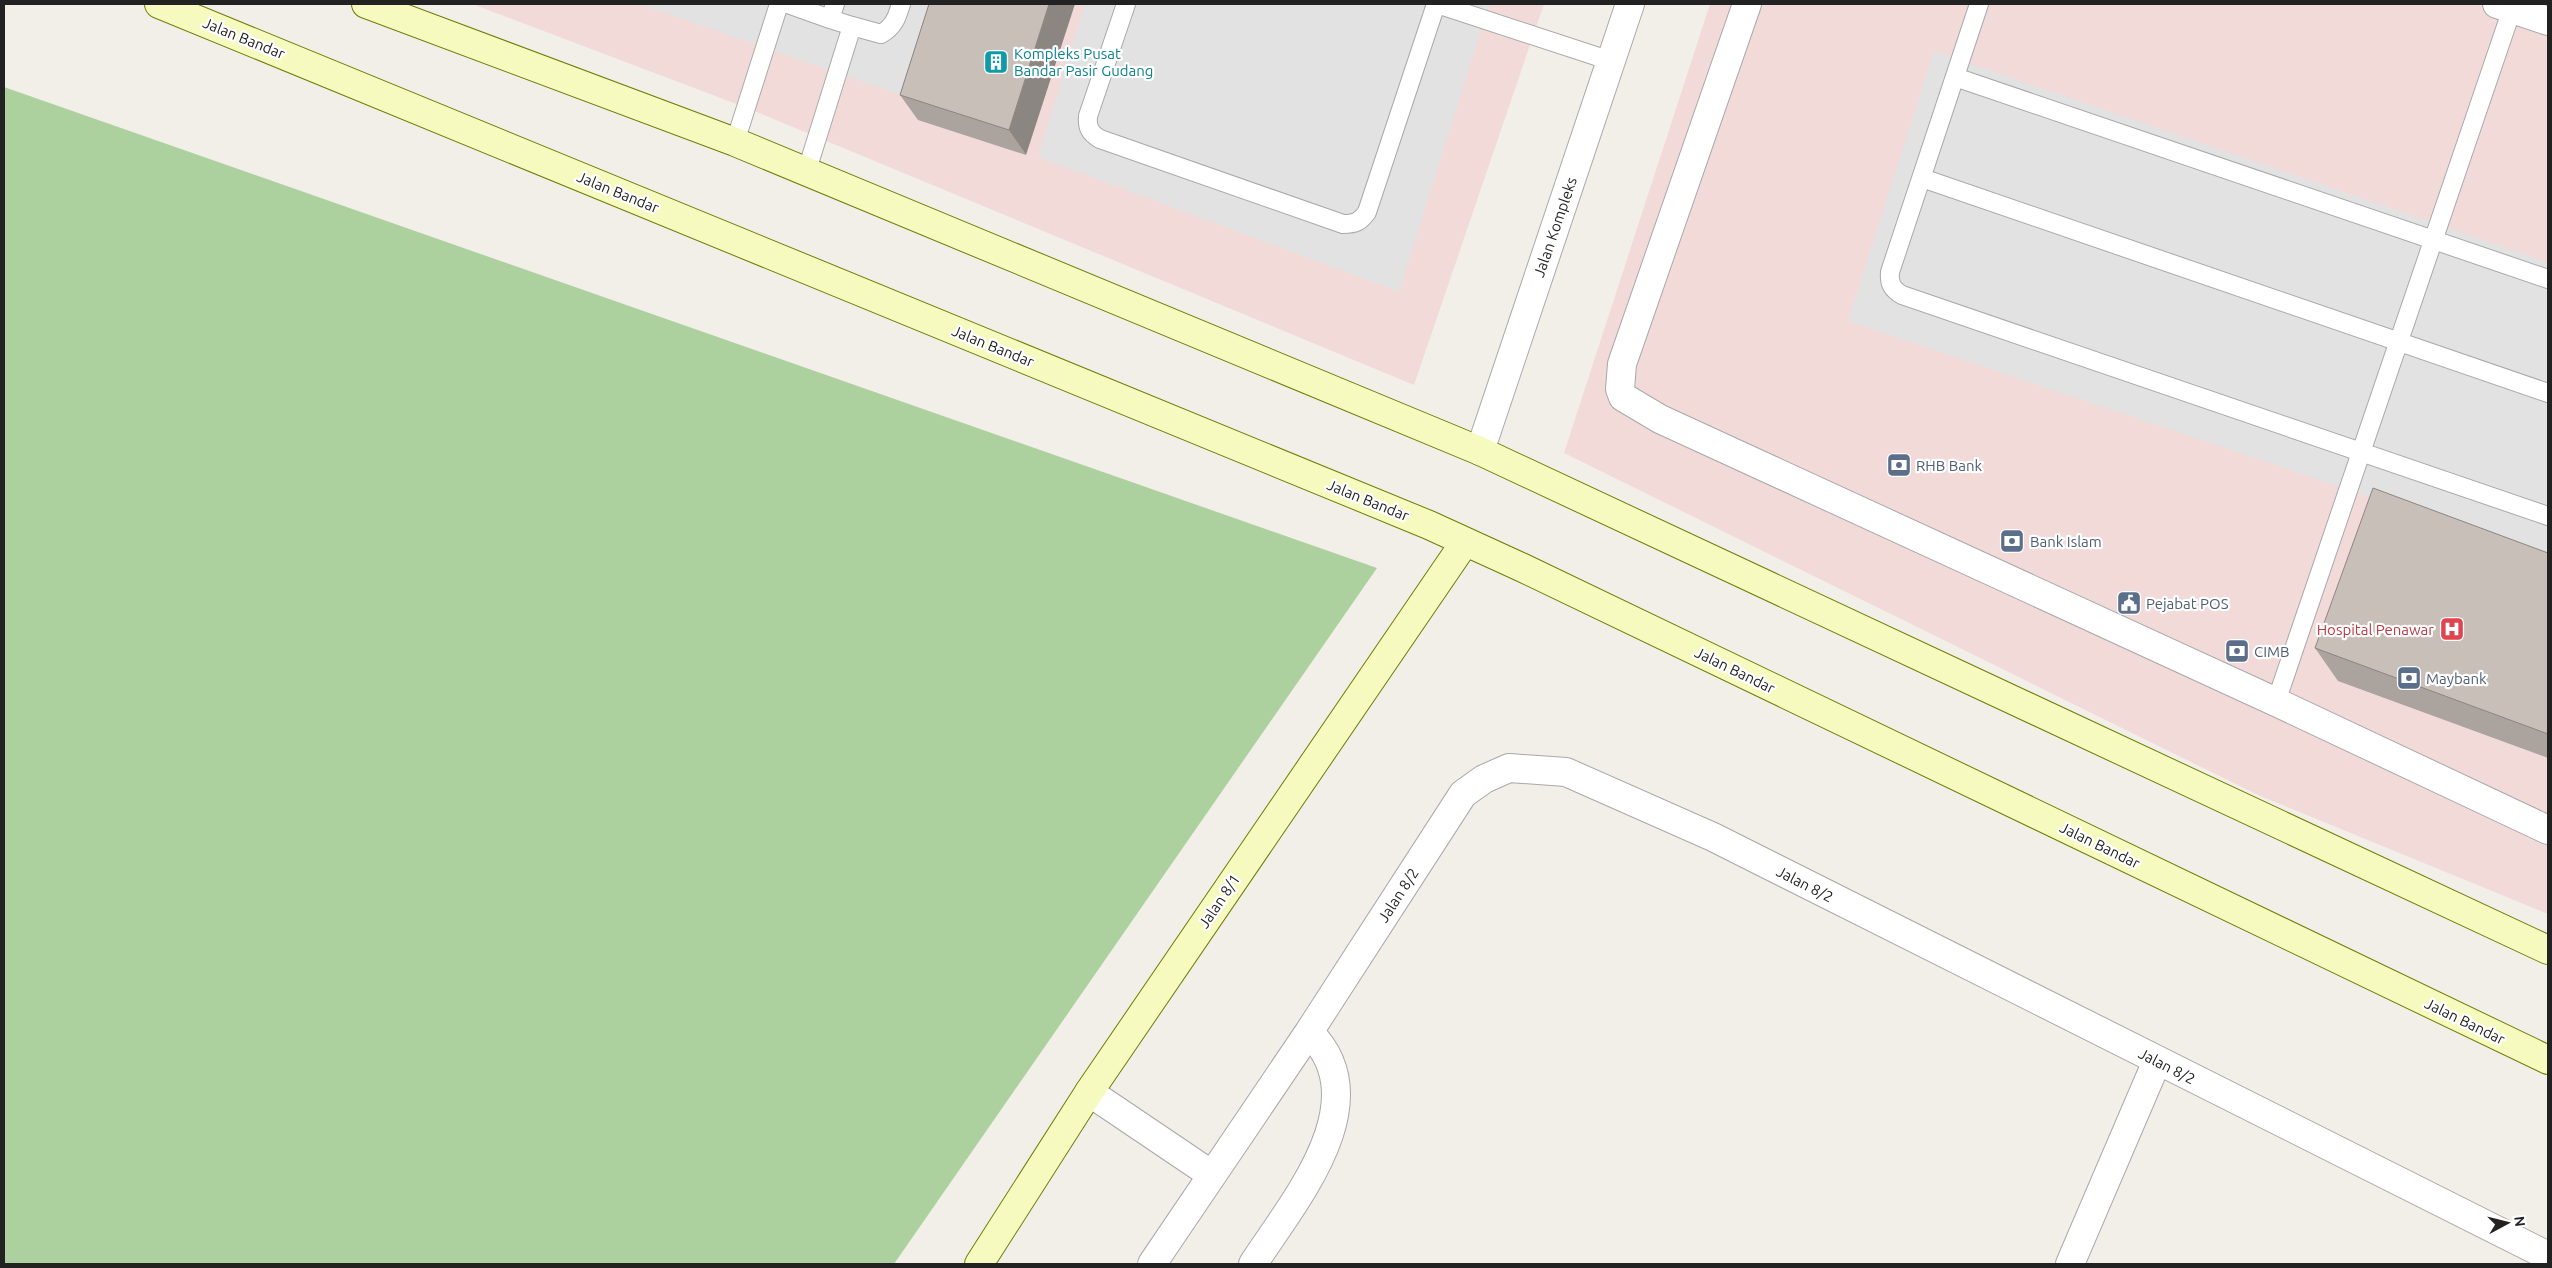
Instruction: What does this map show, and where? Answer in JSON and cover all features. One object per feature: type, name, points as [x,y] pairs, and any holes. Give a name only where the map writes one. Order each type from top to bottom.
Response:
[{"type":"main road","name":"Jalan Bandar","points":[[159,4],[1465,542],[2548,1060]]},
{"type":"main road","points":[[366,4],[735,142],[806,173],[1480,450],[2548,950]]},
{"type":"main road","name":"Jalan 8/1","points":[[979,1264],[1088,1092],[1465,542]]},
{"type":"street","name":"Jalan Kompleks","points":[[1480,450],[1630,4]]},
{"type":"street","points":[[1747,4],[1622,364],[1620,388],[1623,397],[1660,419],[2276,702],[2548,830]]},
{"type":"street","points":[[2504,6],[2548,21]]},
{"type":"street","name":"Jalan 8/2","points":[[1152,1264],[1309,1032],[1463,794],[1484,779],[1509,768],[1566,772],[1713,837],[2548,1256]]},
{"type":"street","points":[[1253,1264],[1318,1162],[1335,1112],[1337,1084],[1334,1072],[1327,1054],[1309,1032]]},
{"type":"street","points":[[2070,1264],[2157,1061]]},
{"type":"street","points":[[1088,1092],[1212,1175]]},
{"type":"lane","points":[[735,142],[779,4]]},
{"type":"lane","points":[[788,4],[833,11],[852,26],[881,34],[890,29],[896,21],[901,4]]},
{"type":"lane","points":[[1126,4],[1088,116],[1088,126],[1091,134],[1100,139],[1343,224],[1353,224],[1361,220],[1367,212],[1437,4],[1610,61]]},
{"type":"lane","points":[[1979,4],[1890,272],[1890,281],[1894,290],[1902,295],[2548,516]]},
{"type":"lane","points":[[2276,702],[2433,240],[2504,6]]},
{"type":"lane","points":[[806,173],[852,26]]},
{"type":"lane","points":[[1955,77],[2548,279]]},
{"type":"lane","points":[[1922,178],[2548,393]]},
{"type":"shaded area","points":[[472,4],[1544,4],[1414,385],[747,108]]},
{"type":"shaded area","points":[[639,4],[939,4],[910,98]]},
{"type":"shaded area","points":[[1085,4],[1489,4],[1399,292],[1038,157]]},
{"type":"shaded area","points":[[1710,4],[2548,4],[2548,914],[2258,795],[1564,453]]},
{"type":"shaded area","points":[[1934,51],[2548,262],[2548,557],[1848,321]]},
{"type":"green space","points":[[4,87],[1377,568],[894,1264],[4,1264]]},
{"type":"building","name":"Kompleks Pusat Bandar Pasir Gudang","points":[[929,4],[1049,4],[1009,130],[900,95]]},
{"type":"building","name":"Hospital Penawar","points":[[2373,488],[2548,553],[2548,734],[2315,648]]},
{"type":"place","name":"Kompleks Pusat Bandar Pasir Gudang","points":[[996,62]]},
{"type":"place","name":"RHB Bank","points":[[1899,465]]},
{"type":"place","name":"Bank Islam","points":[[2012,541]]},
{"type":"place","name":"Pejabat POS","points":[[2129,603]]},
{"type":"place","name":"Hospital Penawar","points":[[2452,629]]},
{"type":"place","name":"CIMB","points":[[2237,651]]},
{"type":"place","name":"Maybank","points":[[2409,678]]}]
